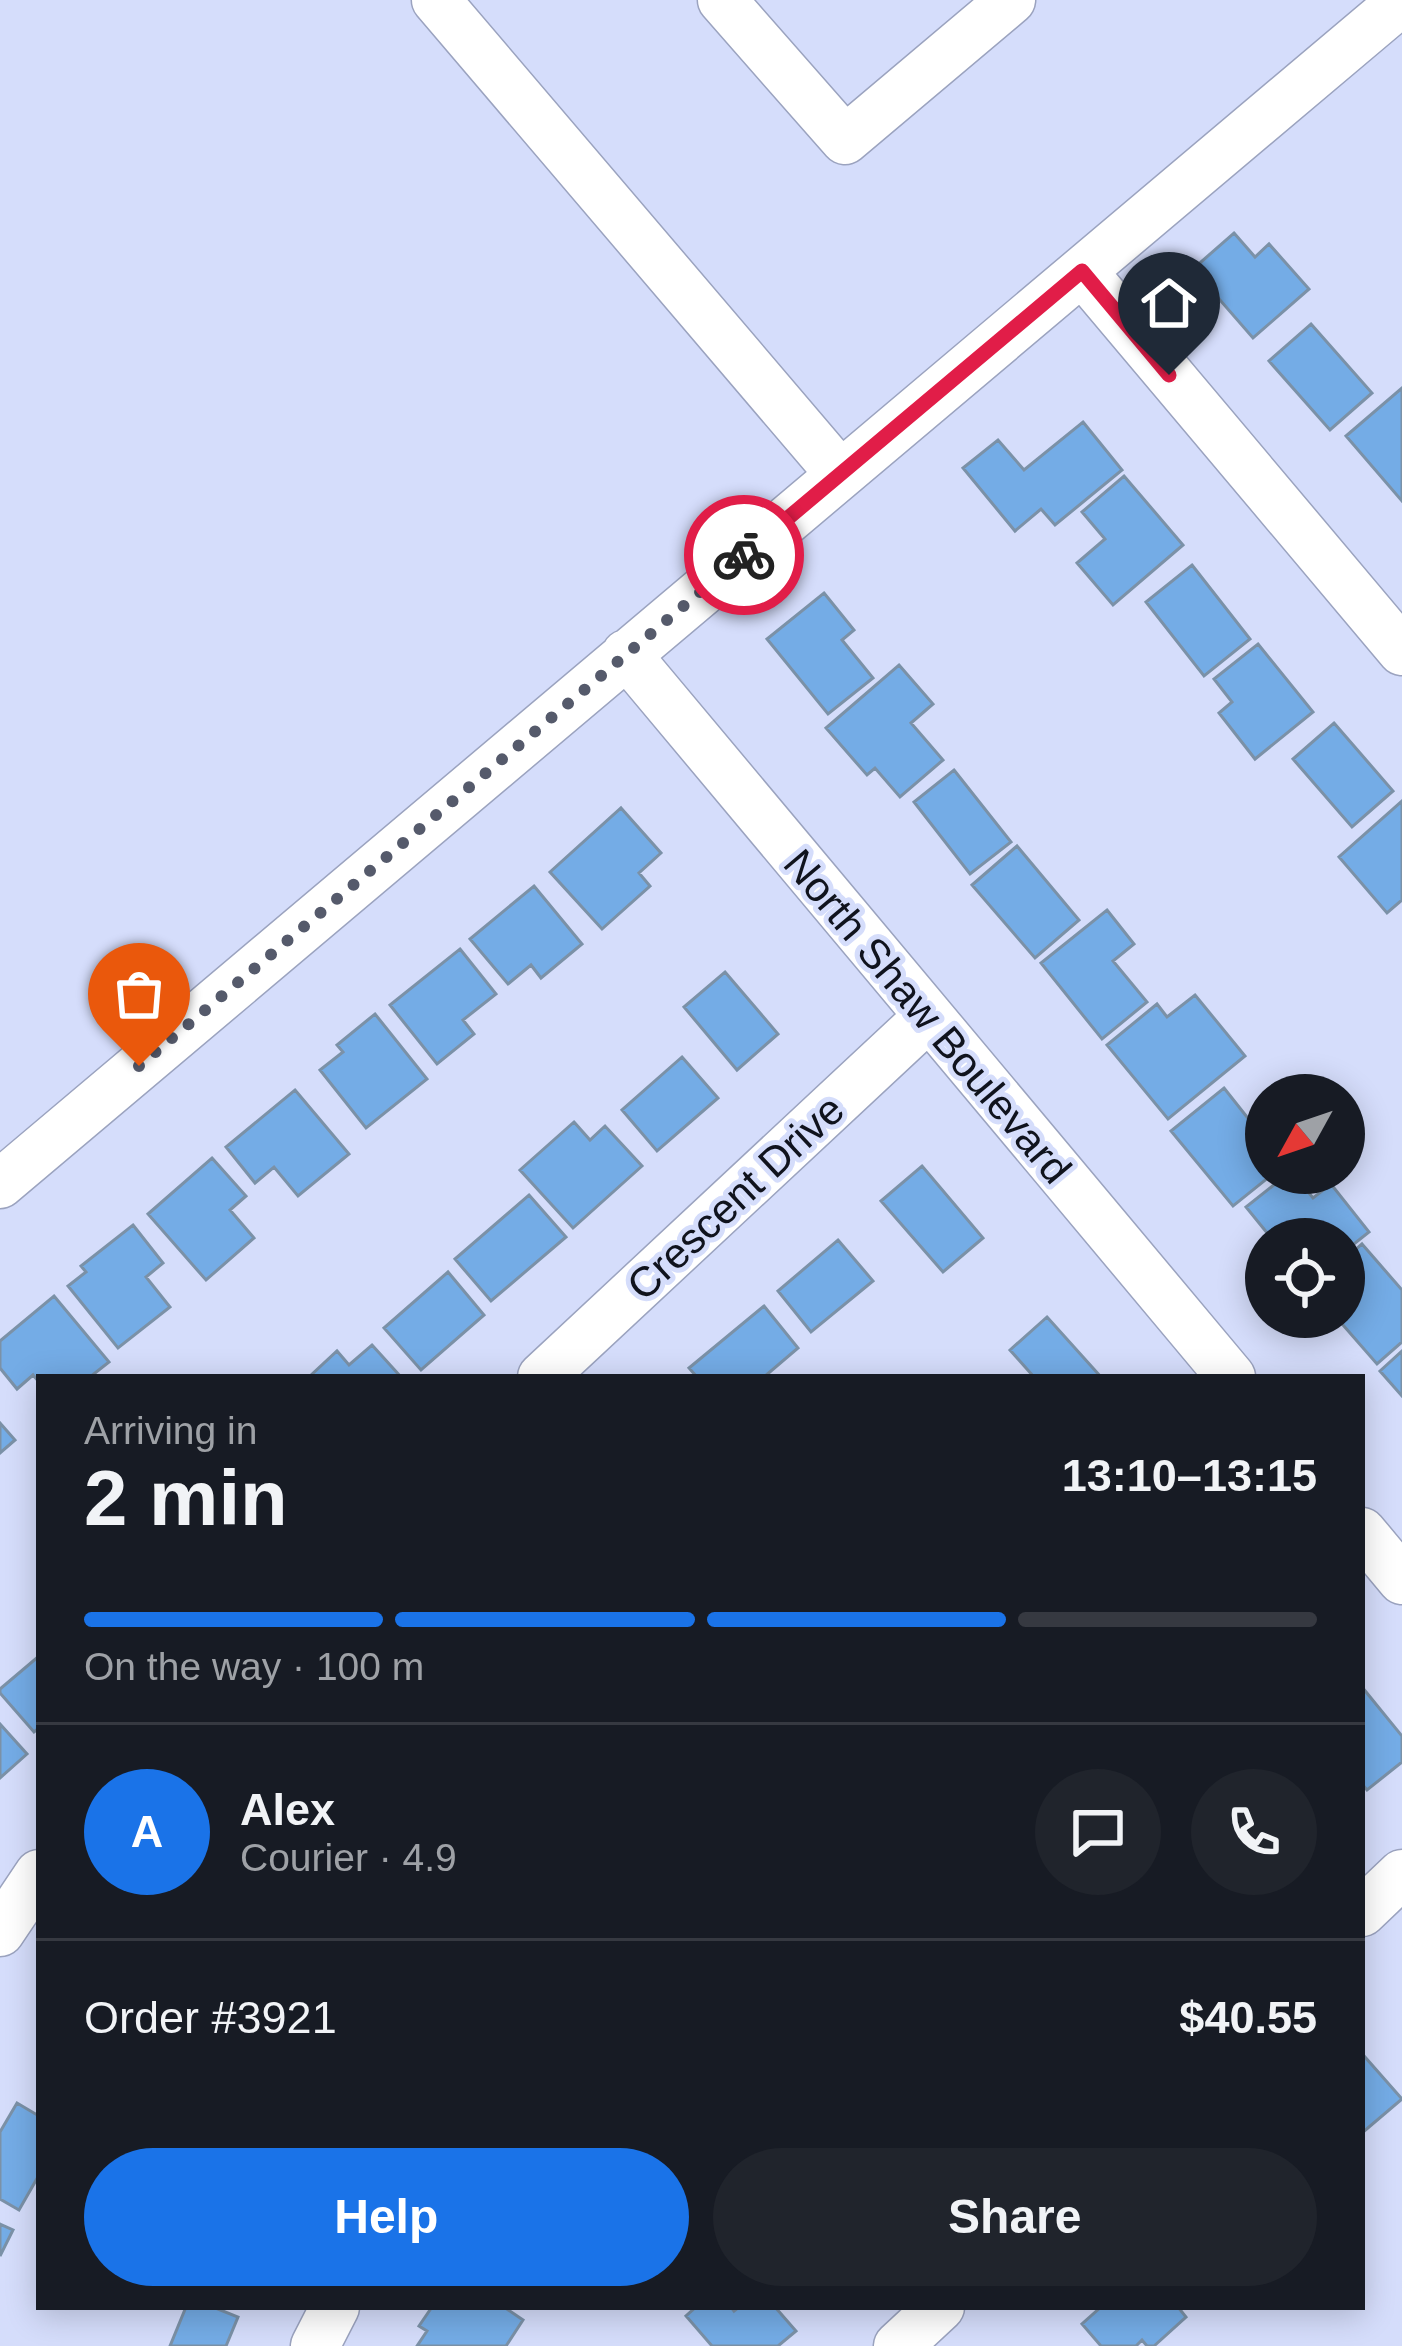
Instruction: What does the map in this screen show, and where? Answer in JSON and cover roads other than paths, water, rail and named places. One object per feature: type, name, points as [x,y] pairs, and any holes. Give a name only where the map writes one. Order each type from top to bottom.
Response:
[{"type":"street","points":[[436,0],[840,474]]},
{"type":"street","points":[[722,0],[845,140],[1011,0]]},
{"type":"street","points":[[0,1184],[1402,2]]},
{"type":"street","points":[[1082,271],[1402,650]]},
{"type":"street","name":"North Shaw Boulevard","points":[[626,654],[1229,1374]]},
{"type":"street","name":"Crescent Drive","points":[[545,1374],[928,1017]]},
{"type":"street","points":[[1365,1536],[1402,1580]]},
{"type":"street","points":[[1365,1909],[1402,1874]]},
{"type":"street","points":[[0,1932],[36,1878]]},
{"type":"street","points":[[315,2346],[333,2310]]},
{"type":"street","points":[[898,2346],[937,2310]]}]
